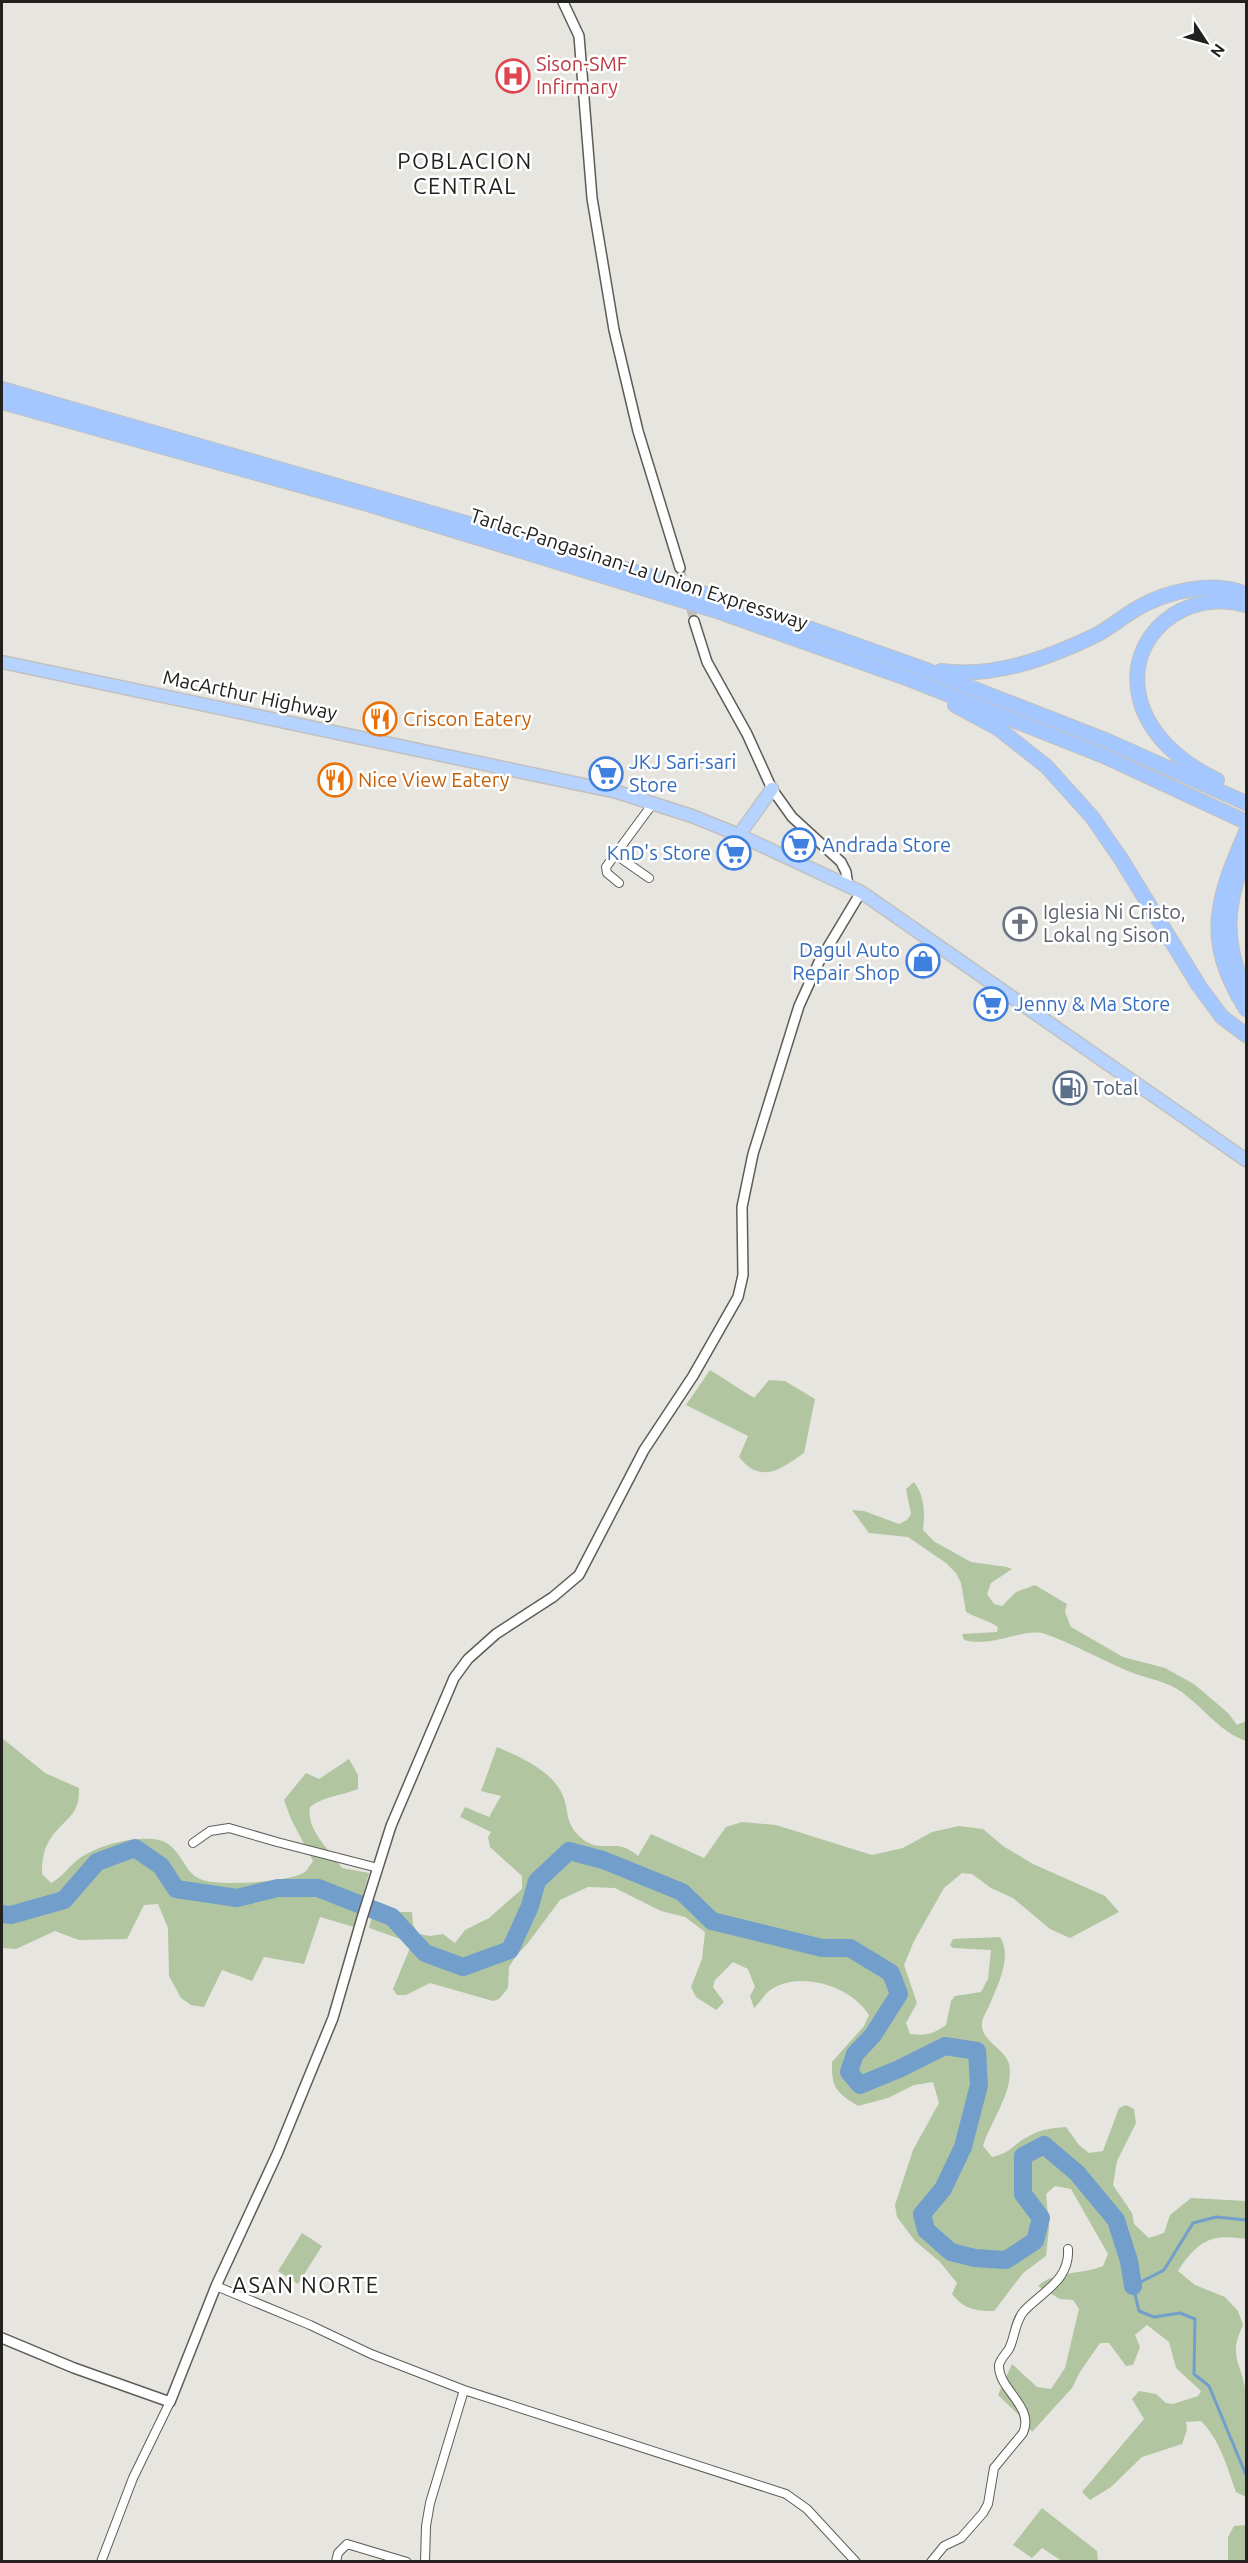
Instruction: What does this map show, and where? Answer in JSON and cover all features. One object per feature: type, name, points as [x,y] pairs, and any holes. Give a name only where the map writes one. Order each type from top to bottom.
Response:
[{"type":"highway","name":"Tarlac-Pangasinan-La Union Expressway","points":[[2,389],[663,580],[921,668],[1110,742],[1246,801]]},
{"type":"highway","name":"Tarlac-Pangasinan-La Union Expressway","points":[[2,402],[371,505],[662,594],[909,679],[1104,756],[1246,830]]},
{"type":"highway","points":[[921,668],[958,673],[981,673],[1005,669],[1067,649],[1098,635],[1138,608],[1178,592],[1204,588],[1237,590],[1246,594]]},
{"type":"highway","points":[[1246,605],[1234,601],[1213,600],[1189,605],[1165,619],[1143,651],[1137,686],[1140,701],[1155,732],[1168,747],[1202,773],[1232,788],[1246,801]]},
{"type":"highway","name":"MacArthur Highway","points":[[2,662],[617,792],[654,802],[739,835],[861,892],[1246,1160]]},
{"type":"highway","points":[[909,679],[999,729],[1046,766],[1092,817],[1121,859],[1210,1002],[1222,1017],[1246,1035]]},
{"type":"highway","points":[[739,835],[772,789]]},
{"type":"highway","points":[[1246,830],[1223,890],[1218,933],[1224,965],[1246,1009]]},
{"type":"highway","points":[[1246,853],[1230,904],[1228,933],[1246,993]]},
{"type":"street","points":[[563,2],[579,36],[592,198],[614,330],[638,431],[680,568]]},
{"type":"street","points":[[694,621],[707,662],[747,734],[772,789],[792,817],[841,862],[846,872],[848,886]]},
{"type":"street","points":[[619,883],[606,870],[654,802]]},
{"type":"street","points":[[616,855],[649,878]]},
{"type":"street","points":[[100,2562],[133,2478],[170,2402],[216,2286],[258,2198],[333,2018],[391,1826],[454,1678],[461,1666],[496,1634],[553,1597],[579,1575],[645,1450],[693,1376],[741,1288],[744,1264],[742,1207],[749,1173],[799,1006],[819,962],[861,892]]},
{"type":"street","points":[[193,1843],[210,1831],[229,1828],[378,1868]]},
{"type":"street","points":[[931,2562],[944,2546],[961,2538],[983,2513],[988,2504],[992,2473],[1025,2427],[1024,2414],[1001,2376],[999,2365],[1008,2350],[1023,2312],[1055,2284],[1063,2273],[1067,2264],[1068,2248]]},
{"type":"street","points":[[216,2286],[310,2325],[371,2354],[464,2390],[786,2494],[807,2509],[856,2562]]},
{"type":"street","points":[[2,2338],[74,2368],[170,2402]]},
{"type":"street","points":[[425,2562],[426,2526],[430,2503],[464,2390]]},
{"type":"street","points":[[336,2562],[338,2553],[347,2544],[406,2562]]},
{"type":"green space","points":[[710,1370],[754,1398],[769,1380],[785,1381],[815,1399],[804,1453],[779,1469],[771,1471],[763,1472],[747,1466],[739,1457],[748,1436],[686,1405]]},
{"type":"green space","points":[[914,1482],[923,1505],[923,1530],[935,1542],[971,1562],[1012,1569],[991,1583],[987,1594],[994,1604],[1002,1606],[1016,1592],[1035,1585],[1067,1604],[1065,1612],[1071,1627],[1123,1657],[1165,1668],[1194,1684],[1228,1713],[1237,1725],[1246,1721],[1246,1741],[1219,1725],[1177,1689],[1128,1671],[1045,1634],[1028,1633],[975,1642],[964,1640],[962,1634],[997,1632],[998,1627],[966,1612],[961,1583],[956,1573],[946,1563],[908,1537],[869,1533],[852,1510],[864,1511],[899,1524],[907,1520],[911,1514],[906,1489]]},
{"type":"green space","points":[[2,1738],[45,1773],[79,1788],[79,1798],[74,1812],[54,1833],[44,1853],[42,1874],[51,1883],[92,1851],[123,1841],[144,1839],[162,1841],[169,1845],[189,1870],[200,1879],[237,1883],[270,1881],[297,1876],[305,1872],[313,1861],[291,1819],[284,1800],[306,1773],[319,1779],[349,1759],[358,1775],[358,1789],[315,1803],[310,1807],[310,1815],[315,1831],[342,1868],[369,1873],[354,1927],[320,1917],[304,1964],[264,1957],[252,1981],[222,1970],[204,2007],[191,2005],[181,1998],[169,1976],[168,1928],[158,1904],[144,1905],[127,1939],[79,1940],[55,1931],[16,1949],[2,1948]]},
{"type":"green space","points":[[497,1747],[535,1766],[552,1779],[563,1796],[571,1825],[584,1840],[596,1845],[620,1846],[638,1856],[651,1834],[704,1858],[726,1827],[742,1822],[776,1825],[872,1855],[903,1848],[932,1832],[959,1826],[983,1829],[1003,1846],[1033,1864],[1105,1896],[1119,1912],[1070,1938],[1050,1929],[1013,1898],[991,1888],[972,1874],[962,1873],[944,1888],[914,1941],[904,1965],[917,2003],[906,2023],[910,2034],[933,2032],[946,2025],[951,2001],[955,1996],[981,1992],[988,1979],[991,1950],[953,1948],[950,1945],[953,1939],[1000,1937],[1004,1945],[1004,1963],[983,2019],[982,2029],[989,2040],[1007,2058],[1010,2074],[1005,2095],[983,2146],[992,2157],[1008,2151],[1038,2132],[1066,2127],[1079,2145],[1089,2153],[1103,2151],[1119,2108],[1126,2105],[1134,2109],[1136,2123],[1117,2161],[1113,2185],[1132,2213],[1134,2224],[1149,2238],[1164,2233],[1170,2215],[1191,2198],[1246,2201],[1246,2239],[1223,2237],[1206,2242],[1192,2252],[1178,2271],[1195,2285],[1225,2297],[1238,2311],[1243,2325],[1238,2337],[1236,2355],[1246,2398],[1246,2497],[1236,2492],[1218,2445],[1201,2421],[1186,2422],[1187,2430],[1182,2444],[1142,2457],[1111,2487],[1090,2500],[1082,2492],[1144,2419],[1132,2399],[1139,2391],[1156,2394],[1166,2403],[1173,2404],[1198,2396],[1201,2391],[1176,2368],[1169,2342],[1147,2325],[1135,2335],[1140,2347],[1133,2365],[1126,2366],[1109,2343],[1100,2343],[1072,2388],[1032,2432],[1023,2419],[998,2395],[1012,2364],[1037,2387],[1051,2389],[1065,2368],[1079,2309],[1073,2300],[1060,2299],[1038,2286],[1052,2277],[1103,2266],[1108,2254],[1071,2189],[1055,2186],[1046,2194],[1049,2228],[1046,2256],[1023,2273],[994,2311],[970,2308],[956,2299],[952,2294],[957,2283],[940,2262],[915,2241],[897,2217],[895,2205],[913,2150],[939,2103],[933,2082],[914,2085],[888,2098],[858,2106],[840,2093],[834,2084],[832,2062],[864,2026],[869,2015],[850,1996],[824,1984],[795,1981],[769,1991],[754,2008],[750,1996],[755,1987],[748,1969],[733,1962],[715,1980],[713,1987],[724,2002],[716,2010],[696,1997],[691,1987],[702,1959],[705,1932],[685,1917],[661,1911],[615,1888],[588,1887],[560,1900],[509,1967],[508,1988],[499,1999],[493,2001],[430,1983],[406,1995],[397,1995],[393,1989],[412,1943],[369,1928],[375,1906],[399,1912],[412,1912],[413,1925],[419,1934],[430,1936],[443,1934],[455,1943],[465,1930],[489,1918],[522,1889],[522,1876],[490,1847],[488,1837],[491,1832],[460,1817],[465,1807],[489,1817],[501,1796],[481,1791]]},
{"type":"green space","points":[[302,2233],[322,2246],[298,2284],[278,2271]]},
{"type":"green space","points":[[1042,2508],[1097,2551],[1098,2561],[1062,2561],[1042,2548],[1032,2558],[1013,2545]]},
{"type":"green space","points":[[1246,2525],[1246,2561],[1228,2561],[1228,2537],[1234,2526]]},
{"type":"waterway","points":[[2,1914],[11,1915],[64,1900],[97,1862],[135,1848],[161,1866],[176,1889],[237,1898],[278,1888],[318,1888],[392,1917],[425,1953],[463,1967],[510,1950],[530,1906],[537,1881],[569,1851],[603,1860],[682,1892],[712,1921],[822,1948],[850,1948],[891,1973],[899,1994],[873,2035],[855,2054],[849,2072],[860,2085],[945,2046],[977,2051],[979,2085],[963,2147],[943,2189],[922,2214],[926,2230],[951,2252],[975,2258],[1006,2260],[1035,2241],[1041,2218],[1023,2194],[1023,2156],[1044,2145],[1077,2173],[1116,2220],[1129,2261],[1133,2286]]},
{"type":"waterway","points":[[1246,2220],[1216,2217],[1193,2223],[1164,2270],[1133,2286],[1139,2311],[1154,2317],[1180,2313],[1195,2319],[1194,2374],[1209,2386],[1246,2475]]},
{"type":"tunnel","points":[[680,568],[694,621]]},
{"type":"place","name":"Sison-SMF Infirmary","points":[[513,76]]},
{"type":"place","name":"Criscon Eatery","points":[[380,719]]},
{"type":"place","name":"JKJ Sari-sari Store","points":[[606,774]]},
{"type":"place","name":"Nice View Eatery","points":[[335,780]]},
{"type":"place","name":"Andrada Store","points":[[799,845]]},
{"type":"place","name":"KnD's Store","points":[[734,853]]},
{"type":"place","name":"Iglesia Ni Cristo, Lokal ng Sison","points":[[1020,924]]},
{"type":"place","name":"Dagul Auto Repair Shop","points":[[923,961]]},
{"type":"place","name":"Jenny & Ma Store","points":[[991,1004]]},
{"type":"place","name":"Total","points":[[1070,1088]]},
{"type":"district","name":"POBLACION CENTRAL","points":[[465,174]]},
{"type":"district","name":"ASAN NORTE","points":[[306,2285]]}]
